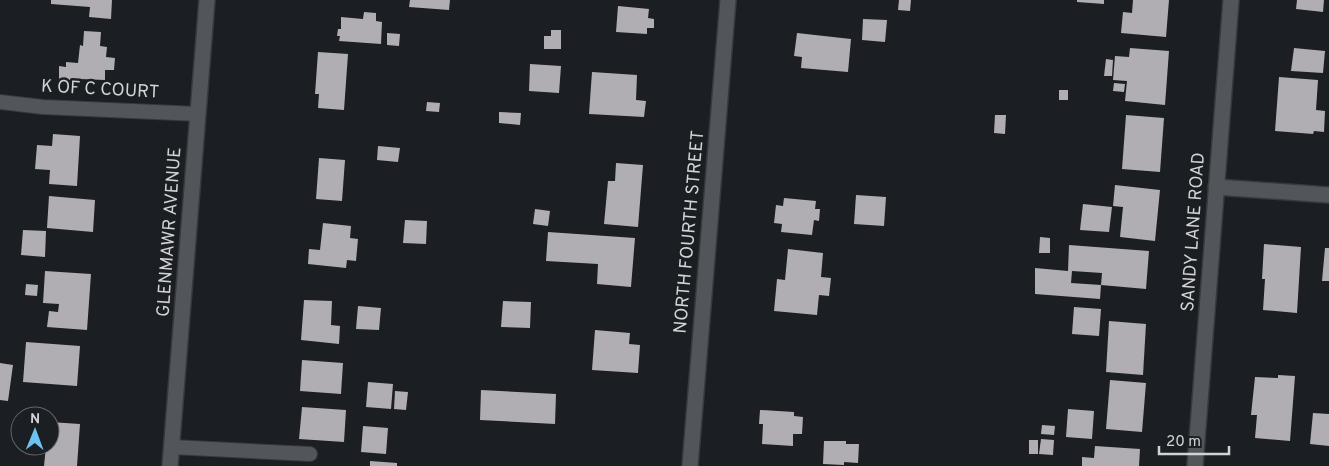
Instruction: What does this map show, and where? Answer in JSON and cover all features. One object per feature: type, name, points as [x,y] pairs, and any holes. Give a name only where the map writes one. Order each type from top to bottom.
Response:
[{"type":"street","name":"GLENMAWR AVENUE","points":[[170,466],[207,0]]},
{"type":"street","name":"NORTH FOURTH STREET","points":[[690,466],[728,0]]},
{"type":"street","name":"SANDY LANE ROAD","points":[[1195,466],[1231,0]]},
{"type":"street","points":[[1216,187],[1329,195]]},
{"type":"lane","name":"K OF C COURT","points":[[0,102],[43,107],[198,114]]},
{"type":"lane","points":[[172,447],[310,454]]},
{"type":"building","points":[[51,0],[112,0],[111,19],[89,17],[90,7],[51,4]]},
{"type":"building","points":[[410,0],[450,0],[449,10],[409,7]]},
{"type":"building","points":[[899,0],[911,0],[910,11],[898,10]]},
{"type":"building","points":[[1077,0],[1104,0],[1104,4],[1077,2]]},
{"type":"building","points":[[1133,0],[1169,0],[1166,37],[1121,33],[1123,12],[1132,13]]},
{"type":"building","points":[[1297,0],[1324,0],[1323,12],[1296,9]]},
{"type":"building","points":[[618,6],[649,9],[648,18],[654,19],[654,28],[647,28],[647,34],[616,32]]},
{"type":"building","points":[[364,12],[376,13],[376,21],[382,22],[381,44],[339,41],[340,36],[337,36],[338,29],[341,29],[341,17],[363,19]]},
{"type":"building","points":[[863,19],[887,20],[885,42],[862,40]]},
{"type":"building","points":[[551,30],[561,30],[561,49],[544,49],[544,36],[551,36]]},
{"type":"building","points":[[84,31],[101,32],[100,46],[107,47],[106,57],[115,58],[114,70],[105,70],[105,80],[59,80],[59,66],[66,67],[66,62],[78,63],[80,45],[83,46]]},
{"type":"building","points":[[387,33],[400,34],[399,46],[387,45]]},
{"type":"building","points":[[797,33],[851,39],[848,72],[801,68],[802,57],[794,56]]},
{"type":"building","points":[[1130,48],[1169,51],[1165,105],[1125,101],[1127,81],[1113,80],[1115,56],[1129,57]]},
{"type":"building","points":[[1294,48],[1325,51],[1323,73],[1291,71]]},
{"type":"building","points":[[318,52],[348,54],[344,110],[318,108],[319,94],[315,94]]},
{"type":"building","points":[[1106,59],[1113,60],[1112,76],[1104,76]]},
{"type":"building","points":[[530,64],[561,66],[559,93],[529,91]]},
{"type":"building","points":[[592,72],[637,75],[636,100],[646,101],[644,117],[589,114]]},
{"type":"building","points":[[1279,77],[1318,80],[1316,110],[1325,111],[1324,132],[1314,131],[1313,134],[1275,131]]},
{"type":"building","points":[[1114,83],[1125,84],[1124,92],[1113,91]]},
{"type":"building","points":[[1059,90],[1068,90],[1068,100],[1059,100]]},
{"type":"building","points":[[427,102],[440,103],[439,112],[426,111]]},
{"type":"building","points":[[499,112],[521,113],[520,125],[499,123]]},
{"type":"building","points":[[995,115],[1006,115],[1005,134],[994,133]]},
{"type":"building","points":[[1126,115],[1164,118],[1160,172],[1122,169]]},
{"type":"building","points":[[53,134],[80,136],[77,186],[49,184],[50,170],[35,169],[37,145],[52,146]]},
{"type":"building","points":[[378,146],[400,148],[398,162],[377,160]]},
{"type":"building","points":[[319,158],[345,160],[342,201],[316,199]]},
{"type":"building","points":[[616,163],[643,165],[638,227],[604,224],[608,181],[615,181]]},
{"type":"building","points":[[1115,185],[1160,190],[1155,241],[1120,237],[1123,207],[1113,206]]},
{"type":"building","points":[[856,195],[886,197],[884,226],[854,224]]},
{"type":"building","points":[[49,196],[95,200],[93,232],[47,228]]},
{"type":"building","points":[[784,198],[816,201],[815,209],[820,209],[819,221],[814,220],[812,235],[781,232],[782,224],[774,223],[776,205],[783,206]]},
{"type":"building","points":[[1083,204],[1112,207],[1109,232],[1080,230]]},
{"type":"building","points":[[535,209],[550,211],[548,226],[533,224]]},
{"type":"building","points":[[405,220],[427,221],[426,244],[403,243]]},
{"type":"building","points":[[323,223],[351,226],[350,238],[358,239],[356,261],[347,260],[346,268],[308,264],[309,249],[320,250]]},
{"type":"building","points":[[23,230],[46,231],[45,257],[21,255]]},
{"type":"building","points":[[548,232],[635,238],[631,287],[597,284],[598,264],[546,261]]},
{"type":"building","points":[[1040,237],[1050,238],[1050,253],[1039,253]]},
{"type":"building","points":[[1264,244],[1301,247],[1297,313],[1263,310],[1265,279],[1262,279]]},
{"type":"building","points":[[1069,245],[1149,251],[1146,289],[1101,285],[1100,299],[1035,294],[1035,268],[1068,271]],"holes":[[[1072,271],[1102,273],[1101,285],[1071,283]]]},
{"type":"building","points":[[1325,248],[1329,248],[1329,281],[1322,281]]},
{"type":"building","points":[[788,249],[823,253],[821,277],[831,278],[829,296],[819,295],[817,315],[774,311],[777,279],[785,280]]},
{"type":"building","points":[[45,271],[91,274],[87,330],[47,327],[49,311],[58,312],[59,304],[43,303]]},
{"type":"building","points":[[26,284],[38,285],[37,296],[25,295]]},
{"type":"building","points":[[304,300],[332,301],[331,325],[340,326],[339,344],[301,340]]},
{"type":"building","points":[[503,301],[531,302],[530,328],[501,327]]},
{"type":"building","points":[[358,306],[381,308],[379,330],[356,329]]},
{"type":"building","points":[[1074,307],[1101,309],[1099,336],[1072,334]]},
{"type":"building","points":[[1109,321],[1146,324],[1143,375],[1106,372]]},
{"type":"building","points":[[595,330],[630,333],[629,344],[640,345],[638,373],[592,370]]},
{"type":"building","points":[[26,342],[80,346],[77,386],[23,382]]},
{"type":"building","points":[[302,360],[343,363],[341,394],[300,391]]},
{"type":"building","points":[[0,363],[13,365],[8,401],[0,400]]},
{"type":"building","points":[[1278,375],[1295,376],[1290,441],[1255,438],[1257,415],[1251,415],[1255,377],[1278,378]]},
{"type":"building","points":[[1110,380],[1146,383],[1142,432],[1106,429]]},
{"type":"building","points":[[368,382],[393,384],[391,409],[366,407]]},
{"type":"building","points":[[481,390],[556,394],[555,424],[480,420]]},
{"type":"building","points":[[395,391],[408,392],[406,410],[394,409]]},
{"type":"building","points":[[302,407],[346,410],[344,442],[299,439]]},
{"type":"building","points":[[1068,409],[1094,411],[1092,439],[1066,437]]},
{"type":"building","points":[[760,410],[794,412],[794,416],[803,417],[802,434],[793,434],[793,446],[762,444],[763,424],[759,424]]},
{"type":"building","points":[[1313,413],[1329,414],[1329,446],[1310,444]]},
{"type":"building","points":[[60,423],[80,424],[77,466],[44,466],[45,456],[60,456]]},
{"type":"building","points":[[1042,425],[1055,426],[1054,435],[1041,434]]},
{"type":"building","points":[[363,426],[388,428],[386,454],[361,452]]},
{"type":"building","points":[[1041,439],[1054,440],[1053,455],[1039,454]]},
{"type":"building","points":[[1029,440],[1038,440],[1038,454],[1029,454]]},
{"type":"building","points":[[824,441],[846,441],[846,444],[859,444],[858,463],[844,462],[844,465],[823,464]]},
{"type":"building","points":[[1095,446],[1140,449],[1139,466],[1082,466],[1082,457],[1094,458]]},
{"type":"building","points":[[370,461],[397,463],[397,466],[370,466]]}]
